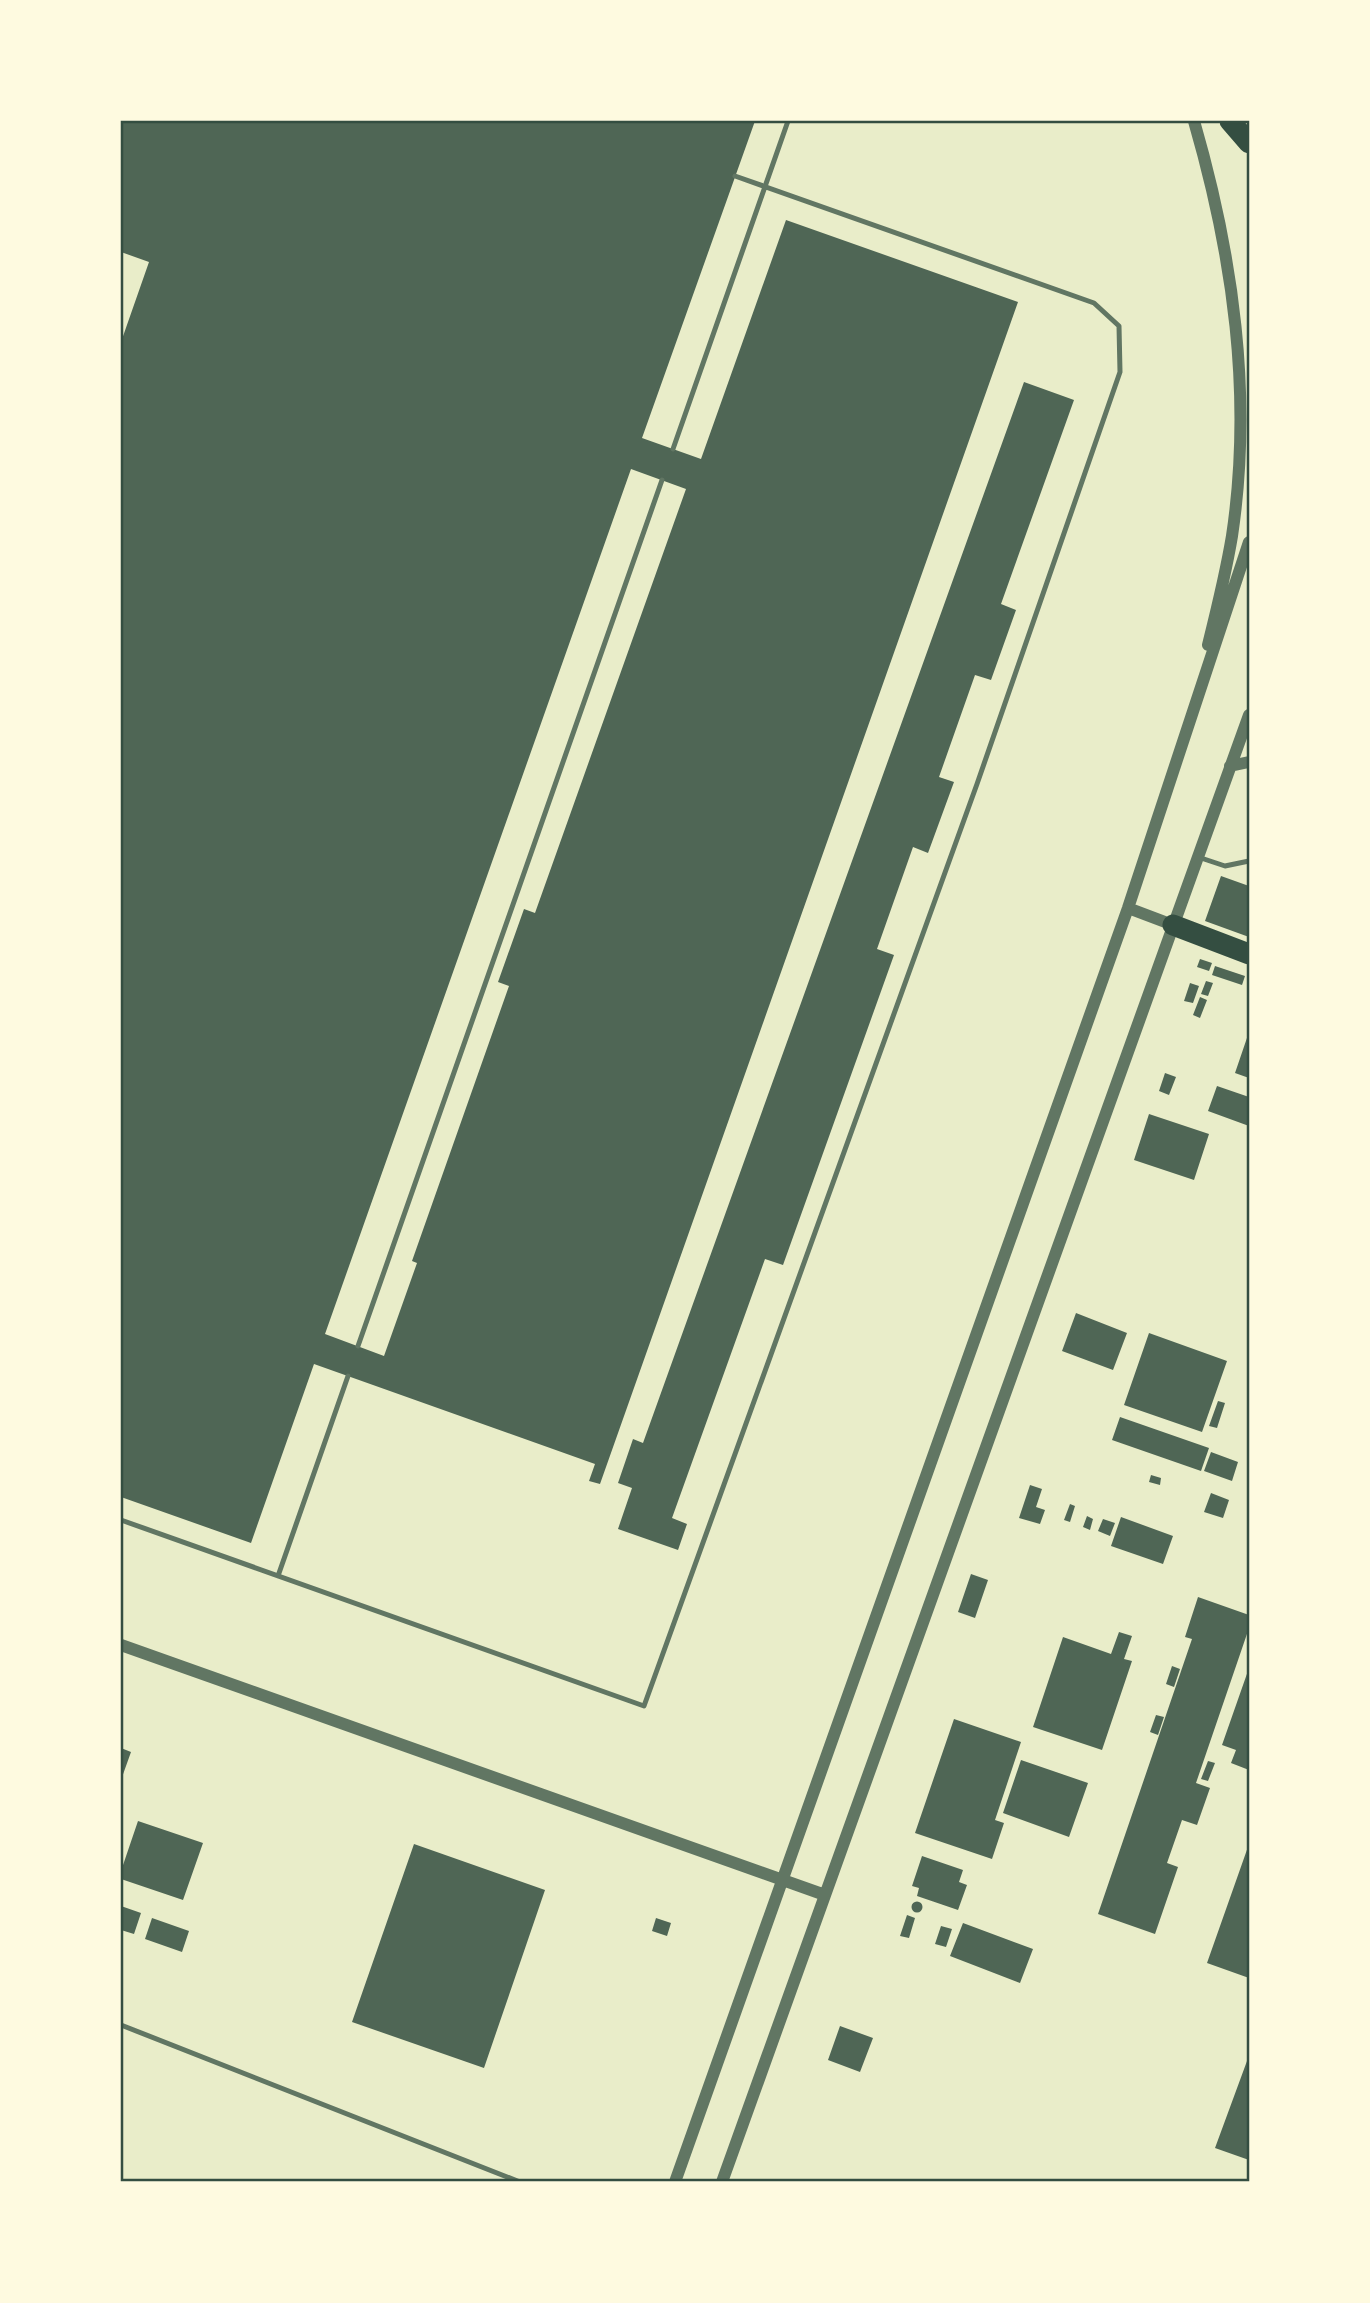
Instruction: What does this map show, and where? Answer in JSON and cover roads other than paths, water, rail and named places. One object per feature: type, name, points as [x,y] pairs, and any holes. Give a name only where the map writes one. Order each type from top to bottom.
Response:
[{"type":"highway","points":[[1230,121],[1249,143]]},
{"type":"highway","points":[[1173,925],[1249,954]]},
{"type":"street","points":[[1192,720],[1232,536],[1237,489],[1239,402],[1238,337],[1232,283],[1223,229],[1194,121]]},
{"type":"street","points":[[675,2182],[1128,908],[1249,542]]},
{"type":"street","points":[[722,2182],[1249,715]]},
{"type":"street","points":[[1230,766],[1249,762]]},
{"type":"street","points":[[1128,908],[1173,925]]},
{"type":"street","points":[[121,1645],[825,1895]]},
{"type":"lane","points":[[673,449],[788,121]]},
{"type":"lane","points":[[121,1520],[644,1706],[982,771],[1120,372],[1119,326],[1094,303],[735,176]]},
{"type":"lane","points":[[358,1346],[662,480]]},
{"type":"lane","points":[[1197,857],[1225,866],[1249,861]]},
{"type":"lane","points":[[278,1576],[348,1376]]},
{"type":"lane","points":[[121,2025],[520,2182]]}]
